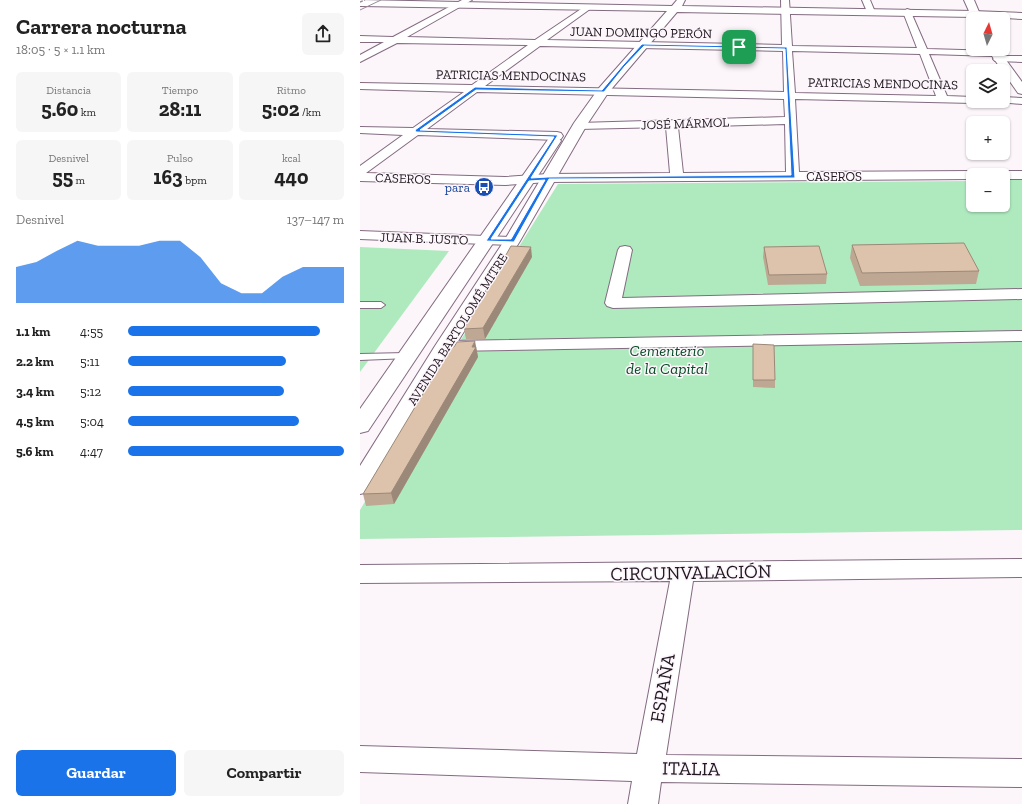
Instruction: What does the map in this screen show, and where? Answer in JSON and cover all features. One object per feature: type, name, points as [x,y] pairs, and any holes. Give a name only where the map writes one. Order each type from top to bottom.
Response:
[{"type":"street","points":[[360,172],[596,0]]},
{"type":"street","points":[[866,0],[871,12]]},
{"type":"street","points":[[969,0],[974,12]]},
{"type":"street","points":[[360,59],[464,2]]},
{"type":"street","points":[[360,3],[464,2],[587,7],[678,4],[785,5],[871,12],[907,12],[966,15]]},
{"type":"street","name":"AVENIDA BARTOLOMÉ MITRE","points":[[360,486],[445,346],[512,241],[577,129],[603,91],[678,4]]},
{"type":"street","points":[[785,5],[793,177]]},
{"type":"street","points":[[907,12],[943,99]]},
{"type":"street","points":[[1010,16],[1022,16]]},
{"type":"street","name":"JUAN DOMINGO PERÓN","points":[[360,39],[966,52]]},
{"type":"street","points":[[997,56],[1022,90]]},
{"type":"street","points":[[1007,56],[1022,60]]},
{"type":"street","name":"PATRICIAS MENDOCINAS","points":[[360,86],[966,100]]},
{"type":"street","points":[[1010,100],[1022,101]]},
{"type":"street","name":"JOSÉ MÁRMOL","points":[[360,130],[557,136],[577,129],[790,120]]},
{"type":"street","points":[[672,124],[677,177]]},
{"type":"street","name":"AVENIDA BARTOLOMÉ MITRE","points":[[360,426],[406,356],[488,240],[557,136]]},
{"type":"street","name":"CASEROS","points":[[360,177],[505,181],[548,178],[966,175]]},
{"type":"street","points":[[1010,175],[1022,175]]},
{"type":"street","name":"JUAN B. JUSTO","points":[[360,235],[512,241]]},
{"type":"street","points":[[625,250],[613,303],[1022,294]]},
{"type":"street","points":[[445,346],[1022,336]]},
{"type":"street","name":"CIRCUNVALACIÓN","points":[[360,574],[1022,568]]},
{"type":"street","name":"ESPAÑA","points":[[643,804],[683,572]]},
{"type":"street","name":"ITALIA","points":[[360,760],[648,768],[1022,773]]},
{"type":"lane","points":[[360,305],[381,305]]},
{"type":"lane","points":[[360,357],[406,356]]},
{"type":"green space","name":"Cementerio de la Capital","points":[[1010,180],[1022,180],[1022,530],[360,539],[360,510],[457,346],[558,184],[966,181],[966,212],[1010,212]]},
{"type":"green space","points":[[360,247],[449,251],[360,372]]},
{"type":"building","points":[[964,243],[979,271],[862,273],[852,245]]},
{"type":"building","points":[[511,246],[531,247],[483,328],[464,329]]},
{"type":"building","points":[[819,246],[827,274],[769,275],[764,247]]},
{"type":"building","points":[[475,341],[472,347],[476,347],[391,493],[363,494],[451,347],[454,347],[457,342]]},
{"type":"building","points":[[753,344],[774,345],[775,380],[753,380]]},
{"type":"tram line","points":[[360,10],[381,0]]},
{"type":"railway","points":[[360,2],[365,0]]},
{"type":"place","name":"para","points":[[484,187]]},
{"type":"route","points":[[739,47],[644,45],[603,91],[475,88],[416,131],[557,136],[528,180],[548,178],[512,241],[488,240],[528,180],[548,178],[793,177],[786,48],[739,47]]}]
